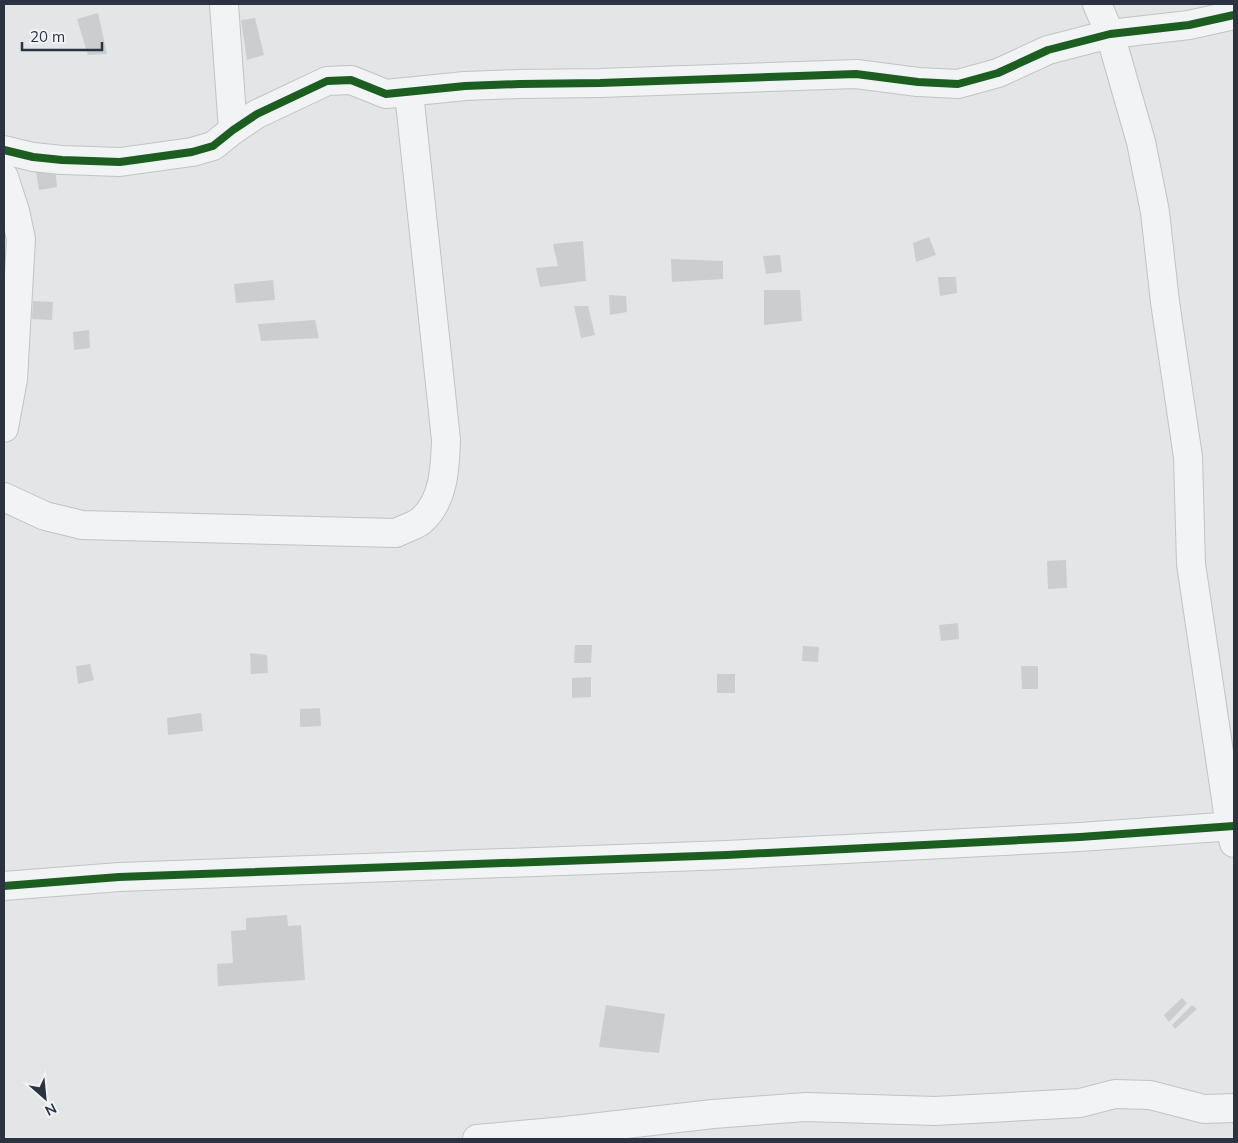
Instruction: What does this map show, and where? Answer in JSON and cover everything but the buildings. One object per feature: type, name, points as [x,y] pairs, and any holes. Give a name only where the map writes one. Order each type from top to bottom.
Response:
[{"type":"street","points":[[224,4],[233,130]]},
{"type":"street","points":[[4,886],[119,877],[727,855],[1080,837],[1233,832],[1191,564],[1188,457],[1165,302],[1155,212],[1141,142],[1110,34],[1097,4]]},
{"type":"street","points":[[4,150],[33,157],[120,162],[192,152],[213,146],[257,114],[327,81],[351,80],[386,94],[465,86],[856,74],[918,82],[958,84],[998,73],[1048,50],[1110,34],[1189,25],[1234,15]]},
{"type":"street","points":[[4,497],[45,516],[82,525],[396,533],[421,520],[432,506],[442,487],[446,440],[409,93]]},
{"type":"street","points":[[4,177],[15,211],[21,239],[12,379],[4,428]]},
{"type":"street","points":[[477,1139],[787,1108],[806,1107],[935,1112],[1080,1103],[1116,1094],[1150,1095],[1204,1109],[1234,1108]]},
{"type":"cycle path","points":[[4,150],[33,157],[120,162],[192,152],[213,146],[257,114],[327,81],[351,80],[386,94],[465,86],[856,74],[918,82],[958,84],[998,73],[1048,50],[1110,34],[1189,25],[1234,15]]},
{"type":"cycle path","points":[[4,886],[119,877],[727,855],[1080,837],[1234,826]]}]
